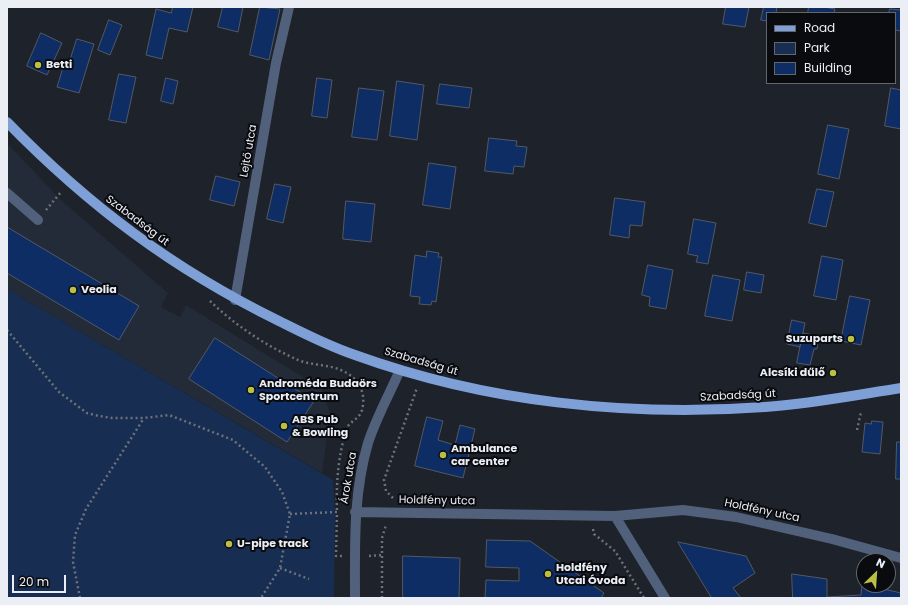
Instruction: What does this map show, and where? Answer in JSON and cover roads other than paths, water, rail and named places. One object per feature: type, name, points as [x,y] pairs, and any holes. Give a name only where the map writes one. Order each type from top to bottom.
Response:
[{"type":"main road","name":"Szabadság út","points":[[7,122],[69,183],[166,258],[235,300],[354,355],[400,370],[477,390],[526,399],[597,406],[685,411],[768,407],[901,388]]},
{"type":"street","name":"Lejtő utca","points":[[235,300],[276,63],[289,7]]},
{"type":"street","points":[[7,193],[38,220]]},
{"type":"street","name":"Árok utca","points":[[355,598],[355,512],[359,483],[369,441],[400,370]]},
{"type":"street","name":"Holdfény utca","points":[[355,512],[615,516],[683,510],[736,517],[832,539],[901,558]]},
{"type":"street","points":[[615,516],[665,598]]},
{"type":"place","name":"Betti","points":[[38,65]]},
{"type":"place","name":"Veolia","points":[[73,290]]},
{"type":"place","name":"Suzuparts","points":[[851,339]]},
{"type":"place","name":"Alcsíki dűlő","points":[[833,373]]},
{"type":"place","name":"Androméda Budaörs Sportcentrum","points":[[251,390]]},
{"type":"place","name":"ABS Pub & Bowling","points":[[284,426]]},
{"type":"place","name":"Ambulance car center","points":[[443,455]]},
{"type":"place","name":"U-pipe track","points":[[229,544]]},
{"type":"place","name":"Holdfény Utcai Óvoda","points":[[548,574]]}]
